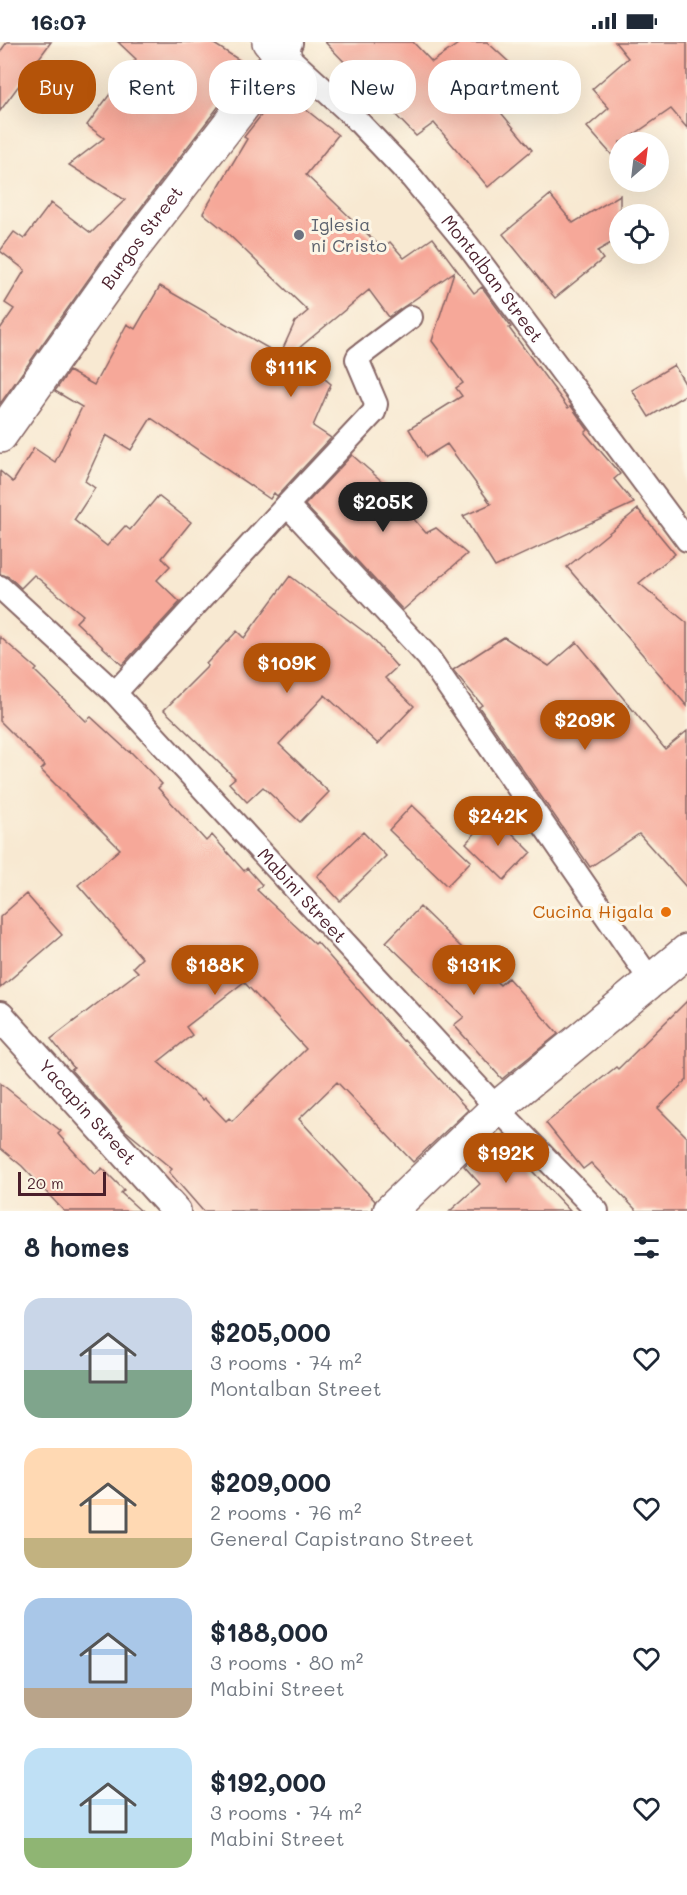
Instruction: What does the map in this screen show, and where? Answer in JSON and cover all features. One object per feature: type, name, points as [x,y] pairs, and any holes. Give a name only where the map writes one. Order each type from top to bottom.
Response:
[{"type":"main road","name":"Burgos Street","points":[[0,436],[281,46]]},
{"type":"main road","points":[[390,1211],[497,1108],[687,951]]},
{"type":"street","name":"Montalban Street","points":[[281,46],[412,178],[469,246],[687,540]]},
{"type":"street","points":[[115,693],[375,412],[376,404],[357,359],[411,317]]},
{"type":"street","points":[[287,505],[428,657],[651,981]]},
{"type":"street","name":"Mabini Street","points":[[0,587],[115,693],[497,1108],[597,1211]]},
{"type":"street","name":"Yacapin Street","points":[[0,1016],[176,1211]]},
{"type":"building","points":[[7,42],[51,42],[38,60],[18,60],[18,87],[0,111],[0,52]]},
{"type":"building","points":[[118,42],[211,42],[239,60],[209,60],[209,114],[213,114],[119,236],[0,404],[0,329],[14,309],[5,303],[25,270],[0,251],[14,232],[24,239],[51,203],[91,233],[125,200],[69,165],[104,138],[87,125],[108,97],[108,114],[197,114],[197,60],[136,59]]},
{"type":"building","points":[[325,42],[413,42],[430,60],[428,60],[428,114],[502,114],[532,150],[488,187],[434,123],[416,136],[395,114],[416,114],[416,60],[342,60]]},
{"type":"building","points":[[461,42],[487,42],[507,60],[435,60]]},
{"type":"building","points":[[615,42],[687,42],[687,128],[671,109],[638,132],[609,132],[609,152],[587,127],[609,108],[592,89],[628,58]]},
{"type":"building","points":[[262,114],[311,114],[338,135],[306,175],[382,248],[390,242],[404,258],[433,238],[474,293],[482,287],[568,408],[571,406],[588,430],[585,433],[620,474],[614,479],[634,503],[495,567],[463,516],[491,504],[447,444],[426,457],[409,429],[462,396],[456,388],[463,383],[432,341],[454,272],[389,317],[369,290],[293,353],[331,384],[313,426],[331,438],[277,496],[274,493],[270,499],[151,418],[131,450],[106,435],[85,481],[95,488],[74,520],[107,546],[125,526],[130,530],[158,496],[191,522],[162,558],[170,566],[157,580],[180,602],[122,665],[76,622],[83,615],[34,575],[21,588],[9,577],[0,574],[0,471],[13,482],[34,448],[55,462],[82,407],[55,391],[69,371],[94,385],[127,324],[135,329],[160,286],[280,355],[295,322],[308,311],[224,230],[203,213],[247,139],[244,137]]},
{"type":"building","points":[[550,195],[573,223],[620,195],[620,204],[609,204],[609,244],[597,251],[603,259],[555,298],[503,234]]},
{"type":"building","points":[[674,365],[687,387],[687,394],[649,417],[632,390]]},
{"type":"building","points":[[352,455],[400,497],[397,500],[426,533],[436,528],[467,554],[403,610],[305,505]]},
{"type":"building","points":[[638,509],[675,554],[639,583],[687,623],[687,706],[567,567]]},
{"type":"building","points":[[290,576],[371,637],[397,667],[385,678],[414,706],[378,744],[325,695],[279,744],[329,792],[300,822],[263,787],[247,802],[229,783],[235,778],[164,710],[208,666],[206,664],[237,631],[244,638]]},
{"type":"building","points":[[0,637],[37,669],[35,671],[86,721],[91,717],[130,751],[162,784],[158,788],[206,841],[212,835],[244,871],[247,868],[262,885],[257,890],[315,944],[317,942],[403,1041],[468,1110],[413,1162],[337,1082],[299,1119],[375,1201],[372,1211],[203,1211],[169,1172],[172,1169],[126,1131],[71,1070],[74,1068],[51,1039],[138,972],[133,967],[142,958],[78,885],[120,849],[41,770],[45,766],[0,721]],"holes":[[[244,982],[306,1049],[232,1121],[229,1118],[226,1121],[204,1098],[202,1100],[158,1062],[192,1035],[186,1027]]]},
{"type":"building","points":[[504,637],[549,666],[577,642],[665,749],[687,731],[687,888],[639,834],[590,867],[479,707],[482,705],[453,670]]},
{"type":"building","points":[[412,805],[471,861],[447,886],[389,830]]},
{"type":"building","points":[[493,814],[531,852],[504,880],[466,843]]},
{"type":"building","points":[[363,832],[386,856],[340,901],[317,876]]},
{"type":"building","points":[[26,894],[62,935],[0,988],[0,917]]},
{"type":"building","points":[[420,907],[500,985],[508,978],[558,1034],[502,1079],[454,1025],[464,1017],[386,942]]},
{"type":"building","points":[[687,1001],[687,1080],[658,1108],[687,1137],[687,1211],[637,1211],[591,1163],[583,1169],[546,1123],[616,1067],[618,1069]]},
{"type":"building","points":[[0,1083],[61,1131],[58,1134],[95,1175],[102,1168],[124,1190],[121,1193],[141,1211],[64,1211],[22,1166],[0,1148]]},
{"type":"building","points":[[494,1137],[496,1140],[500,1137],[570,1211],[450,1211],[480,1184],[464,1166]]},
{"type":"place","name":"Iglesia ni Cristo","points":[[299,235]]},
{"type":"place","name":"Cucina Higala","points":[[666,912]]}]
